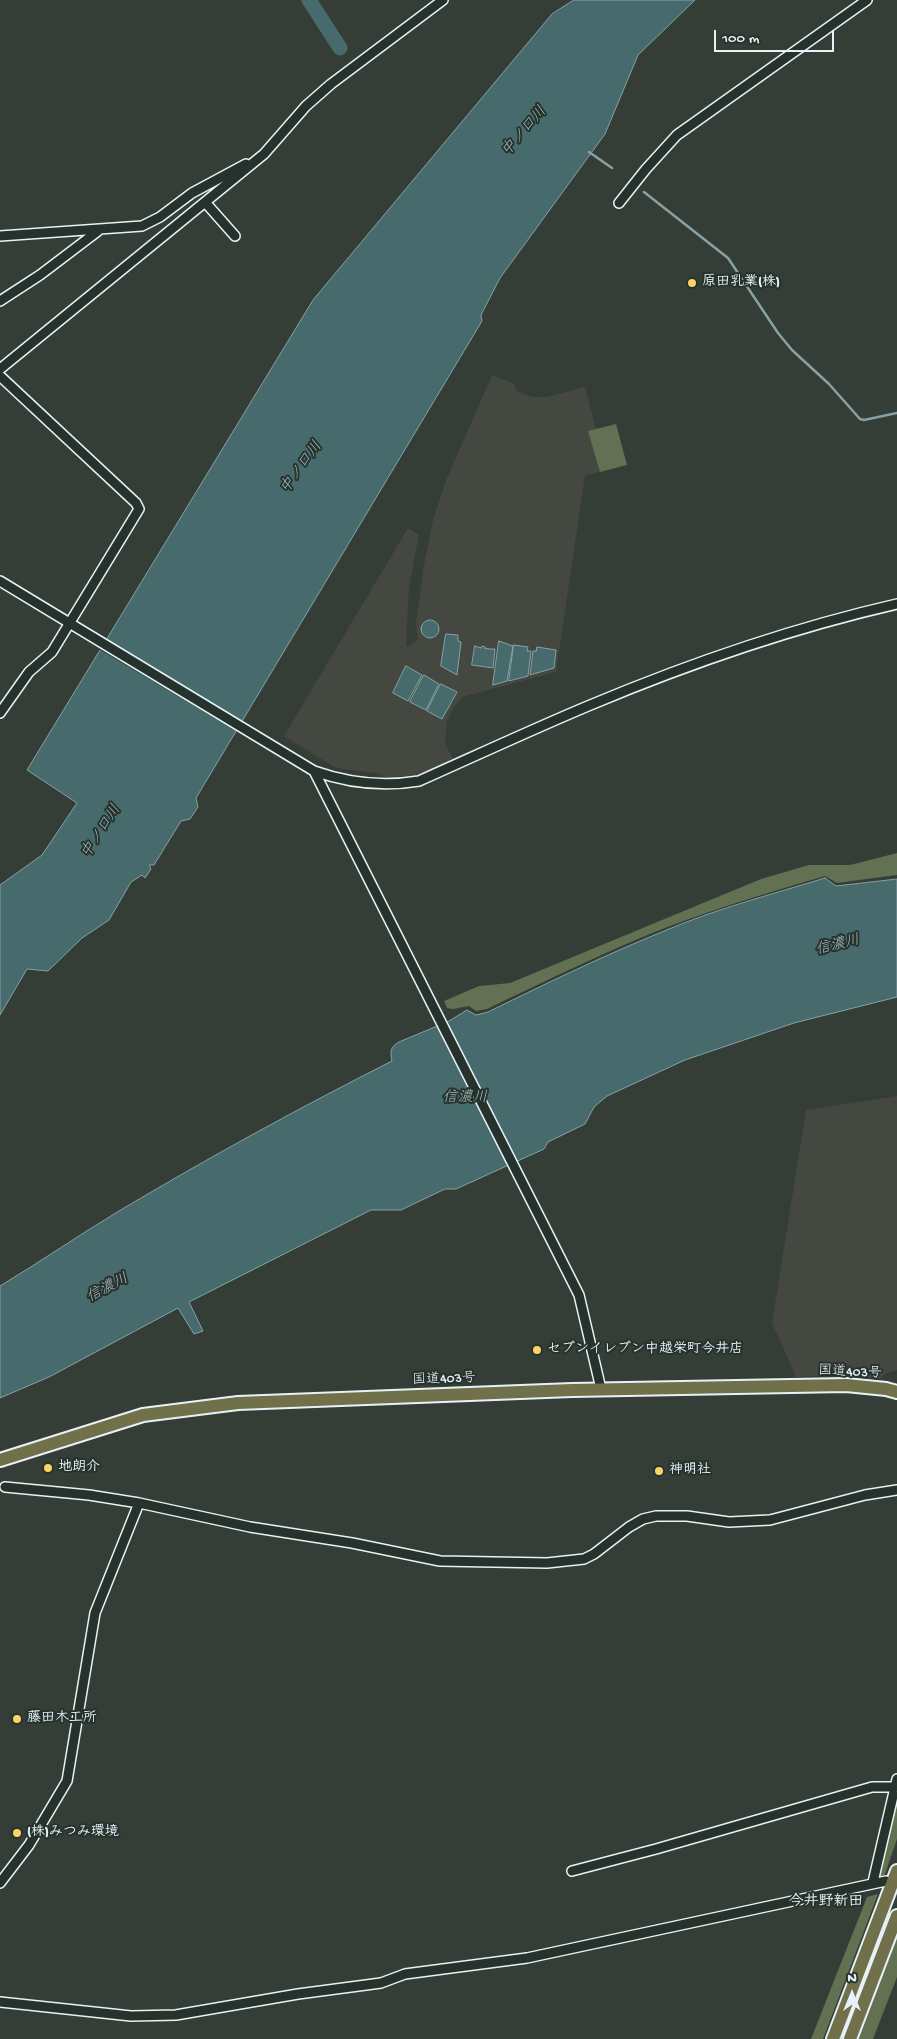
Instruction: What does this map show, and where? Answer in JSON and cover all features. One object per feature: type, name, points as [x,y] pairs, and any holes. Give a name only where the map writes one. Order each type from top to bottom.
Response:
[{"type":"highway","name":"国道403号","points":[[0,1460],[143,1415],[238,1403],[601,1390],[846,1385],[897,1392]]},
{"type":"highway","points":[[833,2039],[897,1871]]},
{"type":"highway","points":[[850,2039],[897,1916]]},
{"type":"street","points":[[0,369],[264,154],[306,106],[331,84],[443,0]]},
{"type":"street","points":[[619,203],[646,169],[677,135],[866,0]]},
{"type":"street","points":[[0,236],[98,231],[142,226],[192,193],[264,154]]},
{"type":"street","points":[[205,202],[235,236]]},
{"type":"street","points":[[0,301],[40,275],[98,231]]},
{"type":"street","points":[[0,376],[136,503],[139,509],[52,652],[29,672],[0,713]]},
{"type":"street","points":[[0,581],[251,731],[314,771],[330,777],[366,784],[419,781],[590,705],[688,667],[841,618],[897,604]]},
{"type":"street","points":[[314,771],[529,1194],[578,1295],[601,1390]]},
{"type":"street","points":[[5,1487],[89,1495],[139,1503],[250,1527],[352,1543],[440,1561],[482,1563],[547,1563],[584,1559],[594,1554],[629,1527],[643,1519],[656,1516],[687,1516],[729,1522],[770,1520],[847,1499],[897,1490]]},
{"type":"street","points":[[0,1883],[29,1845],[67,1781],[95,1613],[139,1503]]},
{"type":"street","points":[[572,1871],[656,1849],[872,1786],[896,1783],[873,1882]]},
{"type":"street","points":[[0,2002],[131,2016],[176,2015],[381,1982],[405,1974],[527,1958],[873,1882],[886,1881]]},
{"type":"shaded area","points":[[492,375],[513,383],[517,391],[532,397],[547,397],[585,387],[596,429],[589,432],[600,472],[585,476],[556,672],[462,697],[452,710],[447,722],[445,743],[453,759],[420,774],[385,778],[381,774],[336,768],[284,736],[408,528],[419,535],[409,587],[406,647],[418,640],[416,622],[433,520],[447,478]]},
{"type":"shaded area","points":[[897,1096],[897,1370],[886,1373],[880,1379],[845,1375],[796,1377],[772,1323],[806,1110]]},
{"type":"green space","points":[[616,424],[627,465],[600,472],[588,431]]},
{"type":"green space","points":[[897,853],[897,875],[837,883],[825,876],[767,893],[670,926],[624,945],[487,1009],[476,1011],[469,1006],[453,1009],[447,1008],[444,1001],[479,986],[510,983],[761,879],[809,865],[850,865]]},
{"type":"green space","points":[[897,1798],[897,1839],[884,1877],[876,1875]]},
{"type":"green space","points":[[878,1894],[823,2039],[811,2039],[867,1897]]},
{"type":"green space","points":[[897,1937],[897,1977],[873,2039],[857,2039]]},
{"type":"water","name":"中ノ口川","points":[[574,0],[695,0],[638,55],[605,134],[500,278],[481,315],[482,321],[196,798],[198,807],[190,819],[181,821],[154,865],[149,865],[151,869],[145,878],[142,875],[131,882],[109,920],[82,938],[48,971],[27,969],[0,1015],[0,885],[42,855],[77,803],[27,770],[313,300],[552,14]]},
{"type":"water","points":[[430,620],[436,623],[439,629],[436,635],[430,638],[424,635],[421,629],[424,623]]},
{"type":"water","points":[[446,634],[458,635],[458,641],[461,642],[457,675],[441,666]]},
{"type":"water","points":[[499,641],[513,646],[507,681],[493,685]]},
{"type":"water","points":[[514,645],[528,647],[527,651],[531,651],[528,676],[509,681]]},
{"type":"water","points":[[475,646],[495,649],[493,668],[472,665]]},
{"type":"water","points":[[537,647],[556,650],[554,668],[530,675],[533,651],[536,651]]},
{"type":"water","points":[[406,666],[422,675],[408,701],[393,693]]},
{"type":"water","points":[[424,675],[439,684],[426,710],[410,702]]},
{"type":"water","points":[[441,684],[457,692],[442,719],[427,711]]},
{"type":"water","name":"信濃川","points":[[825,878],[836,886],[897,879],[897,997],[794,1023],[685,1060],[607,1096],[594,1107],[585,1124],[548,1142],[544,1149],[456,1189],[445,1189],[401,1210],[371,1210],[189,1302],[203,1331],[194,1334],[178,1308],[49,1377],[0,1398],[0,1286],[89,1229],[220,1153],[392,1061],[391,1050],[399,1042],[449,1021],[467,1010],[476,1015],[488,1012],[600,959],[688,921]]},
{"type":"pier","points":[[103,638],[244,722],[238,732],[97,648]]},
{"type":"waterway","points":[[309,0],[340,48]]},
{"type":"waterway","points":[[589,152],[612,168]]},
{"type":"waterway","points":[[644,192],[728,258],[778,333],[792,350],[829,384],[860,419],[864,420],[897,413]]},
{"type":"place","name":"原田乳業(株)","points":[[692,283]]},
{"type":"place","name":"セブンイレブン中越栄町今井店","points":[[537,1350]]},
{"type":"place","name":"地朗介","points":[[48,1468]]},
{"type":"place","name":"神明社","points":[[659,1471]]},
{"type":"place","name":"藤田木工所","points":[[17,1719]]},
{"type":"place","name":"(株)みつみ環境","points":[[17,1833]]},
{"type":"district","name":"今井野新田","points":[[826,1903]]}]
